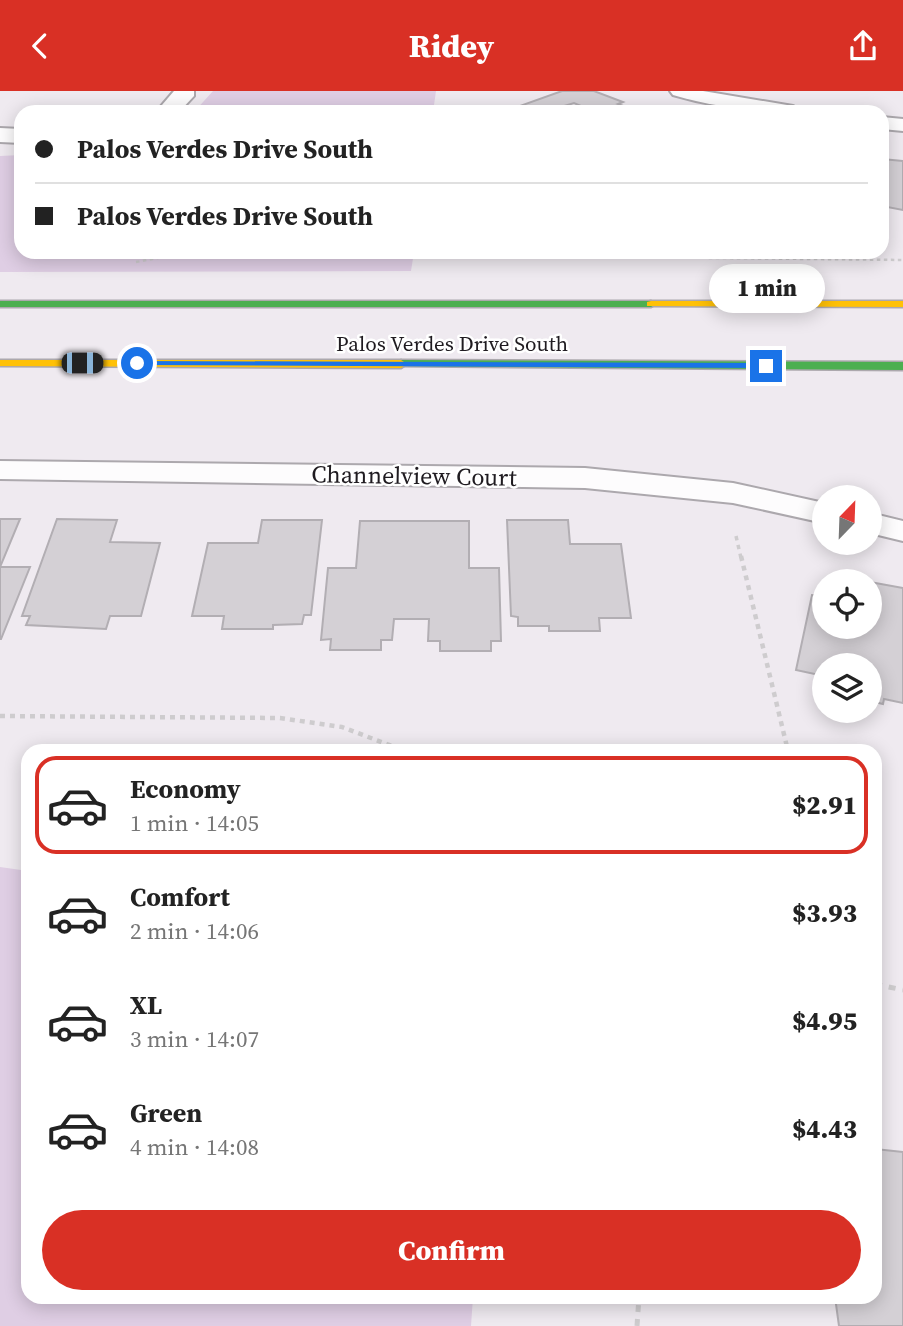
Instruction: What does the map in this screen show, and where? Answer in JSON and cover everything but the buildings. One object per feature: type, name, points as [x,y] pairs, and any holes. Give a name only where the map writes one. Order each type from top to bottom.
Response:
[{"type":"main road","name":"Palos Verdes Drive South","points":[[0,304],[903,304]]},
{"type":"main road","name":"Palos Verdes Drive South","points":[[0,363],[903,366]]},
{"type":"street","points":[[174,105],[184,96],[184,91]]},
{"type":"street","points":[[680,91],[746,105]]},
{"type":"street","name":"Channelview Court","points":[[0,470],[585,478],[733,493],[812,510]]},
{"type":"street","points":[[882,526],[903,531]]},
{"type":"path","points":[[811,259],[903,260]]},
{"type":"path","points":[[734,531],[786,744]]},
{"type":"path","points":[[0,716],[280,718],[342,727],[387,744]]},
{"type":"path","points":[[882,985],[903,990]]},
{"type":"path","points":[[637,1326],[639,1304]]},
{"type":"shaded area","points":[[213,91],[436,91],[434,105],[200,105]]},
{"type":"shaded area","points":[[14,155],[14,259],[413,259],[411,271],[0,272],[0,156]]},
{"type":"shaded area","points":[[0,867],[21,870],[21,1304],[473,1304],[471,1326],[0,1326]]},
{"type":"traffic: fast","points":[[0,304],[651,304]]},
{"type":"traffic: fast","points":[[401,364],[903,366]]},
{"type":"traffic: slow","points":[[651,304],[903,304]]},
{"type":"traffic: slow","points":[[0,363],[401,364]]},
{"type":"route","points":[[137,363],[766,366]]}]
